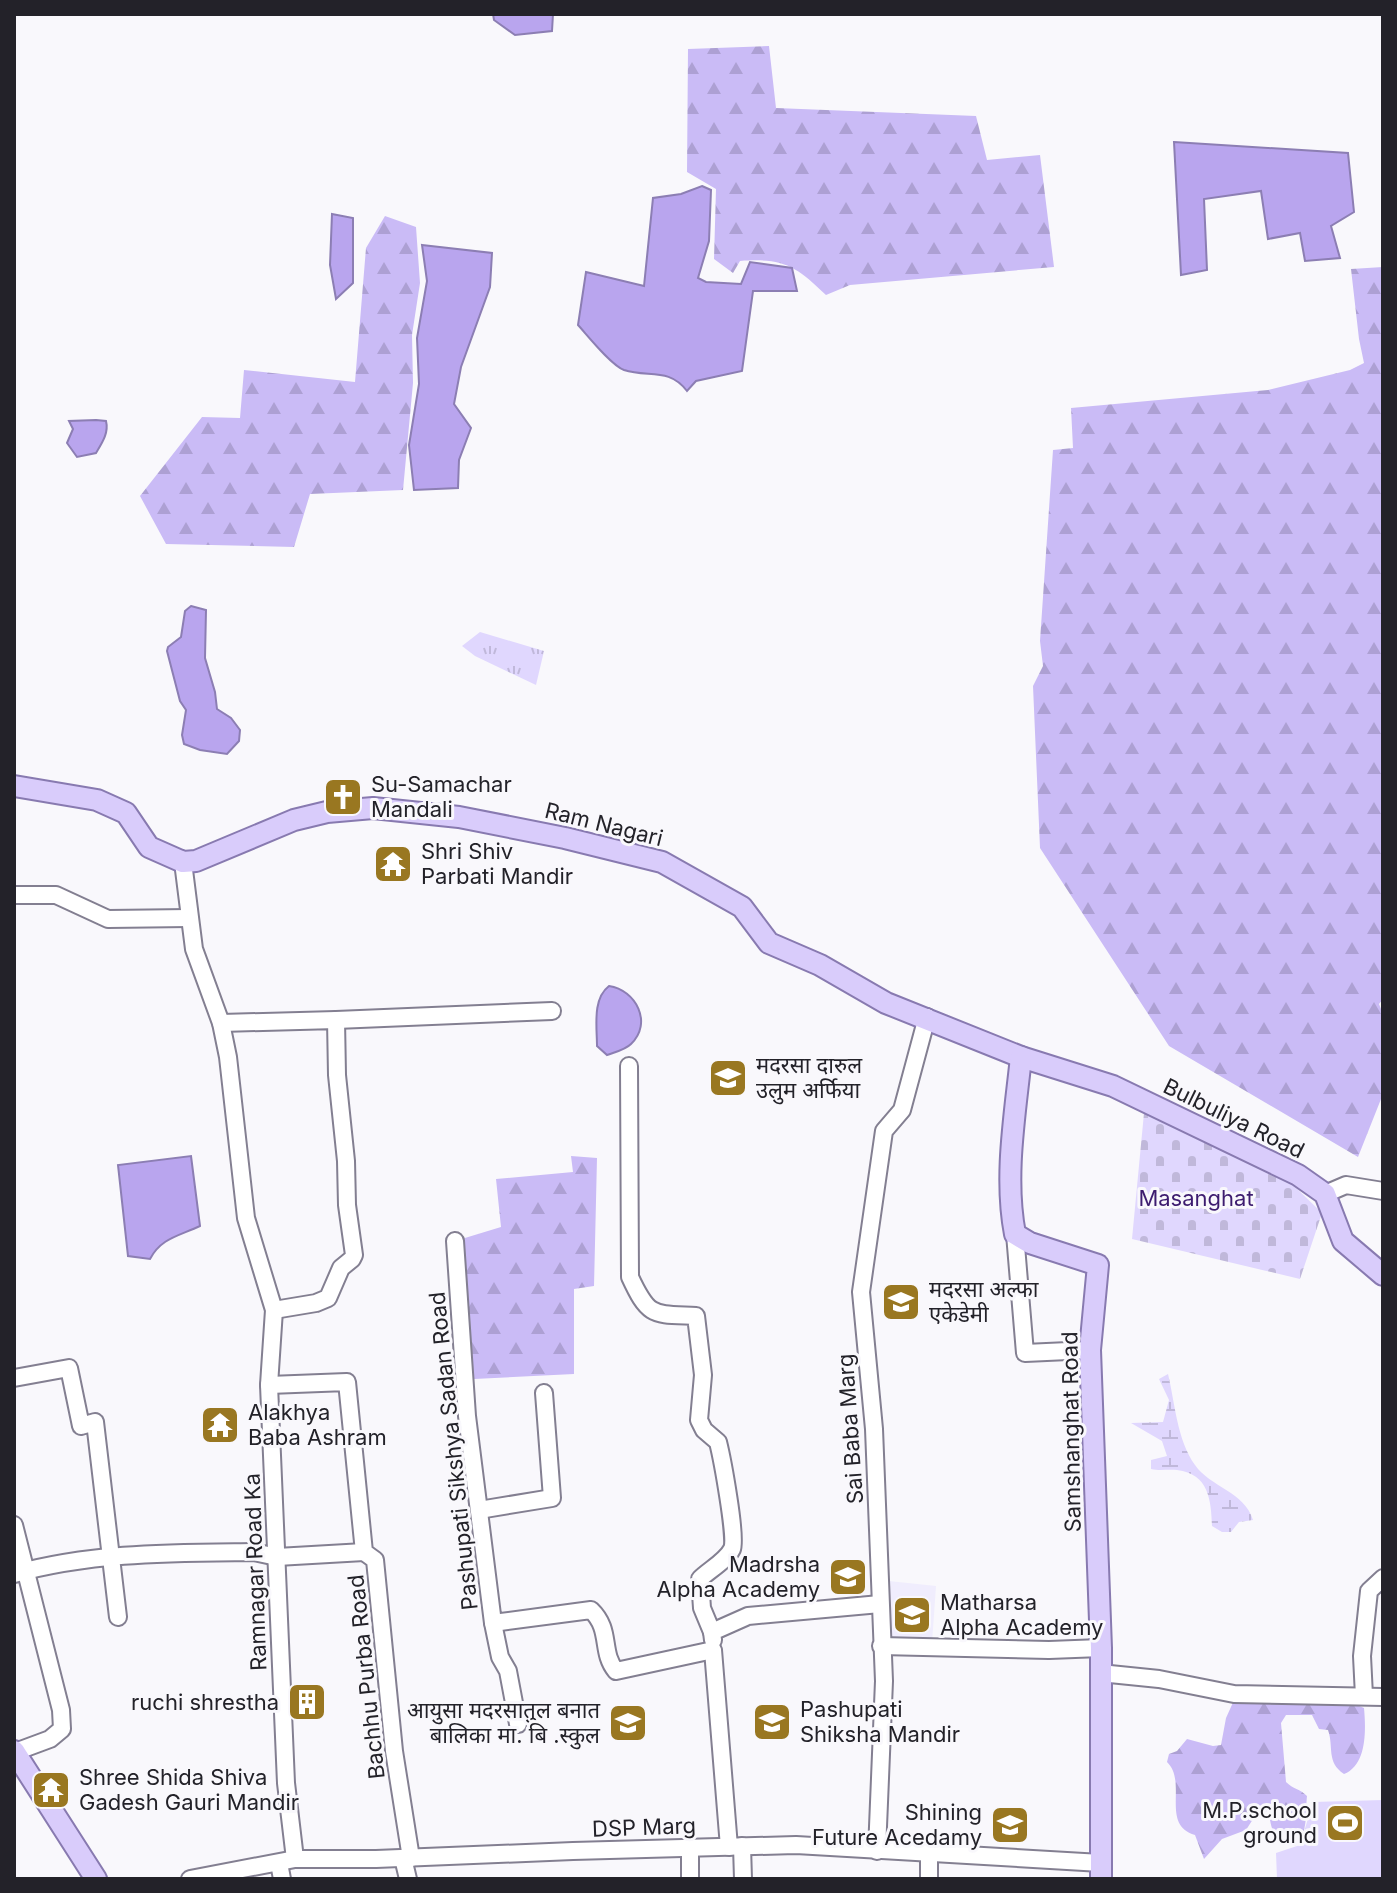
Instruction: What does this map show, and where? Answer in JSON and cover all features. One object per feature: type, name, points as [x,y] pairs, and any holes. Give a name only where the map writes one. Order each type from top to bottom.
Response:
[{"type":"main road","points":[[14,786],[97,800],[126,813],[149,847],[183,862]]},
{"type":"main road","name":"Ram Nagari","points":[[183,862],[196,861],[294,820],[327,812],[373,808],[459,817],[565,838],[662,862],[742,907],[769,943],[820,965],[886,1003],[1021,1057]]},
{"type":"main road","points":[[1015,1234],[1010,1208],[1013,1130],[1021,1057]]},
{"type":"main road","name":"Bulbuliya Road","points":[[1021,1057],[1113,1086],[1298,1175],[1325,1194]]},
{"type":"main road","points":[[1325,1194],[1343,1241],[1383,1275]]},
{"type":"main road","name":"Samshanghat Road","points":[[1015,1234],[1030,1243],[1098,1265],[1090,1350],[1101,1648],[1101,1871]]},
{"type":"main road","points":[[14,1752],[96,1879]]},
{"type":"street","name":"Ramnagar Road Ka","points":[[183,862],[194,949],[221,1023],[228,1057],[246,1218],[274,1310],[269,1385],[286,1783],[285,1867]]},
{"type":"street","points":[[14,895],[56,895],[108,919],[189,918]]},
{"type":"street","points":[[221,1023],[552,1011]]},
{"type":"street","name":"Sai Baba Marg","points":[[877,1851],[884,1681],[874,1429],[861,1292],[884,1131],[902,1110],[927,1017]]},
{"type":"street","points":[[274,1310],[328,1298],[341,1268],[354,1255],[337,1075],[336,1020]]},
{"type":"street","points":[[629,1066],[630,1277],[643,1305],[650,1310],[658,1314],[696,1316],[703,1375],[699,1420],[704,1430],[718,1442],[729,1505],[734,1543],[731,1551],[700,1579],[702,1608],[712,1632],[736,1846],[743,1879]]},
{"type":"street","points":[[1325,1194],[1346,1185],[1383,1191]]},
{"type":"street","points":[[1015,1234],[1025,1353],[1090,1350]]},
{"type":"street","name":"Pashupati Sikshya Sadan Road","points":[[455,1241],[467,1416],[493,1623],[591,1610],[601,1619],[611,1664],[616,1671],[713,1650]]},
{"type":"street","points":[[14,1378],[69,1368],[81,1426],[95,1422],[118,1617]]},
{"type":"street","name":"Bachhu Purba Road","points":[[269,1385],[347,1382],[364,1552],[375,1560],[408,1879]]},
{"type":"street","points":[[479,1510],[552,1498],[544,1393]]},
{"type":"street","points":[[14,1525],[19,1572],[61,1710],[62,1729],[50,1739],[14,1752]]},
{"type":"street","points":[[19,1572],[110,1555],[254,1552],[277,1557],[364,1552]]},
{"type":"street","points":[[1364,1696],[1362,1656],[1369,1591],[1383,1578]]},
{"type":"street","points":[[712,1632],[748,1616],[880,1604]]},
{"type":"street","points":[[493,1623],[500,1657],[508,1671],[518,1724]]},
{"type":"street","points":[[881,1646],[1049,1650],[1101,1648]]},
{"type":"street","points":[[1100,1673],[1159,1679],[1234,1694],[1383,1697]]},
{"type":"street","name":"DSP Marg","points":[[190,1879],[285,1867],[407,1858],[796,1845],[1101,1871]]},
{"type":"street","points":[[690,1847],[690,1879]]},
{"type":"street","points":[[929,1855],[929,1879]]},
{"type":"shaded area","points":[[493,14],[553,14],[552,31],[515,35],[494,20]]},
{"type":"shaded area","points":[[1174,142],[1348,153],[1354,212],[1331,226],[1340,258],[1305,261],[1300,233],[1268,239],[1261,191],[1204,199],[1207,270],[1181,275]]},
{"type":"shaded area","points":[[702,186],[711,190],[709,241],[698,278],[706,282],[741,284],[750,262],[792,268],[797,291],[753,291],[742,371],[696,381],[687,391],[665,376],[619,367],[578,325],[586,272],[644,286],[653,198],[681,194]]},
{"type":"shaded area","points":[[332,214],[353,218],[353,283],[336,299],[330,265]]},
{"type":"shaded area","points":[[422,245],[492,253],[490,287],[461,367],[454,404],[471,428],[459,460],[458,488],[414,490],[409,445],[419,384],[417,338],[427,281]]},
{"type":"shaded area","points":[[69,421],[106,421],[103,442],[96,453],[77,457],[67,443],[73,429]]},
{"type":"shaded area","points":[[191,606],[206,610],[205,658],[217,709],[231,718],[240,730],[239,741],[227,754],[184,744],[182,735],[186,710],[180,701],[167,651],[181,637],[185,611]]},
{"type":"shaded area","points":[[609,986],[619,989],[634,1001],[641,1017],[641,1027],[629,1046],[607,1055],[597,1046],[596,1022],[600,998]]},
{"type":"shaded area","points":[[191,1156],[200,1226],[165,1242],[150,1259],[128,1256],[118,1165]]},
{"type":"shaded area","name":"Matharsa Alpha Academy","points":[[889,1581],[936,1586],[932,1643],[892,1643]]},
{"type":"green space","points":[[769,46],[776,108],[976,116],[987,160],[1040,155],[1054,267],[850,285],[826,295],[788,266],[767,261],[740,261],[733,273],[714,259],[716,189],[687,172],[688,49]]},
{"type":"green space","points":[[385,216],[416,227],[420,283],[412,335],[413,383],[403,490],[310,494],[294,547],[166,544],[140,496],[202,417],[240,418],[244,370],[355,382],[366,248]]},
{"type":"green space","points":[[1383,267],[1383,999],[1379,1004],[1383,1014],[1383,1094],[1358,1157],[1169,1046],[1040,848],[1033,686],[1043,666],[1040,641],[1053,450],[1073,448],[1071,408],[1268,390],[1350,370],[1364,363],[1351,269]]},
{"type":"green space","points":[[480,632],[544,651],[536,685],[475,656],[462,646]]},
{"type":"green space","name":"Masanghat","points":[[1144,1113],[1288,1180],[1322,1213],[1300,1279],[1132,1239]]},
{"type":"green space","points":[[571,1156],[597,1158],[594,1286],[574,1289],[574,1374],[474,1379],[455,1241],[501,1227],[496,1179],[573,1172]]},
{"type":"green space","points":[[1168,1374],[1180,1433],[1189,1455],[1201,1473],[1243,1503],[1253,1520],[1239,1522],[1231,1532],[1222,1532],[1212,1526],[1209,1498],[1196,1477],[1177,1470],[1151,1469],[1151,1460],[1167,1456],[1162,1441],[1131,1423],[1163,1422],[1169,1400],[1159,1379]]},
{"type":"green space","points":[[1235,1698],[1347,1701],[1364,1708],[1363,1746],[1357,1763],[1344,1774],[1333,1759],[1328,1730],[1319,1729],[1312,1715],[1286,1715],[1281,1723],[1286,1782],[1307,1796],[1306,1822],[1299,1840],[1295,1846],[1277,1837],[1270,1822],[1269,1809],[1261,1816],[1255,1816],[1246,1830],[1222,1839],[1204,1859],[1195,1835],[1185,1830],[1179,1822],[1173,1770],[1167,1762],[1169,1754],[1177,1751],[1187,1739],[1221,1745],[1226,1718]]},
{"type":"green space","name":"M.P.school ground","points":[[1383,1800],[1383,1879],[1277,1879],[1276,1853],[1300,1845],[1313,1802]]},
{"type":"place","name":"Su-Samachar Mandali","points":[[343,797]]},
{"type":"place","name":"Shri Shiv Parbati Mandir","points":[[393,864]]},
{"type":"place","name":"मदरसा दारुल उलुम अर्फिया","points":[[728,1078]]},
{"type":"place","name":"मदरसा अल्फा एकेडेमी","points":[[901,1302]]},
{"type":"place","name":"Alakhya Baba Ashram","points":[[220,1425]]},
{"type":"place","name":"Madrsha Alpha Academy","points":[[848,1577]]},
{"type":"place","name":"Matharsa Alpha Academy","points":[[912,1615]]},
{"type":"place","name":"ruchi shrestha","points":[[307,1702]]},
{"type":"place","name":"Pashupati Shiksha Mandir","points":[[772,1722]]},
{"type":"place","name":"आयुसा मदरसातुल बनात बालिका मा. बि .स्कुल","points":[[628,1723]]},
{"type":"place","name":"Shree Shida Shiva Gadesh Gauri Mandir","points":[[51,1790]]},
{"type":"place","name":"M.P.school ground","points":[[1345,1823]]},
{"type":"place","name":"Shining Future Acedamy","points":[[1010,1825]]}]
